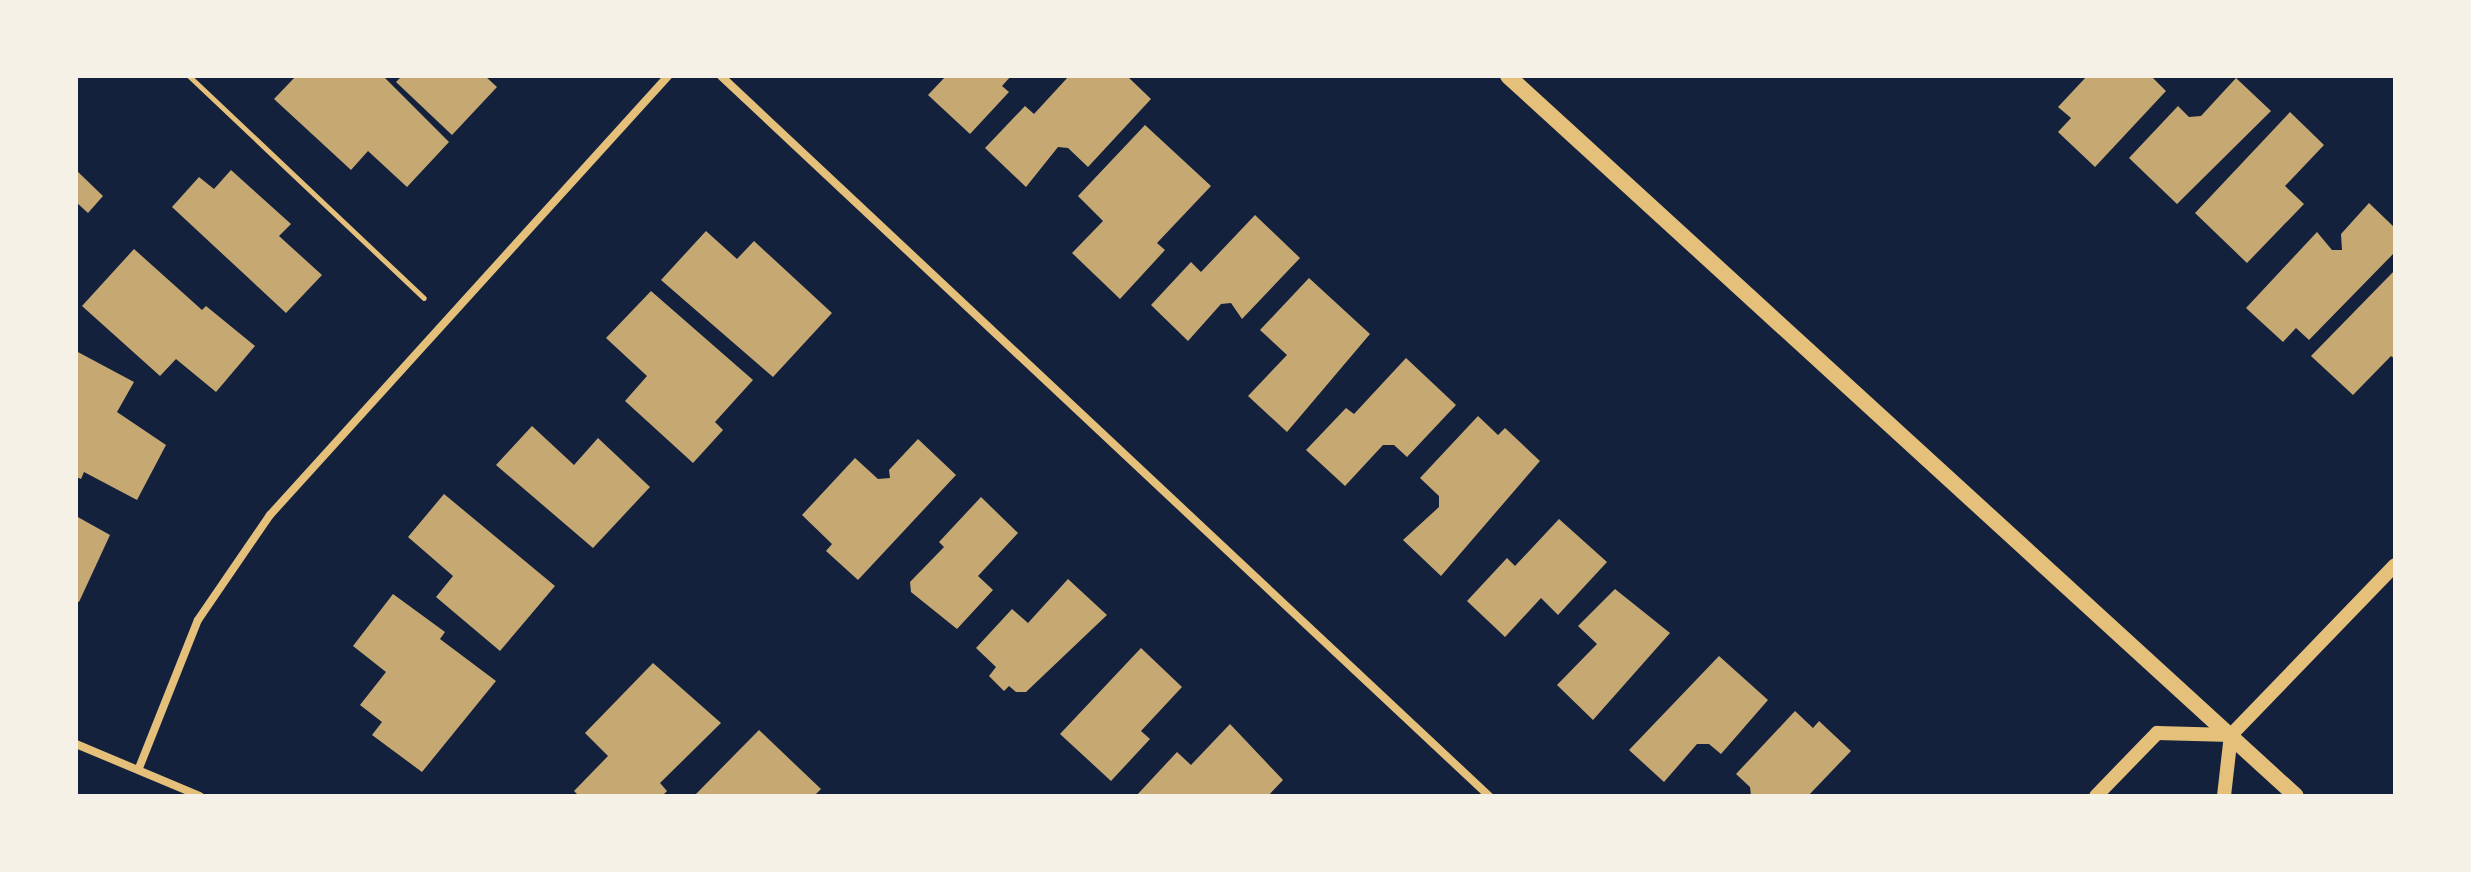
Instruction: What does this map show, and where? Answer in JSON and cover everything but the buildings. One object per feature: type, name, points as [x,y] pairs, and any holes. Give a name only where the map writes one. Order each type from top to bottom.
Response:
[{"type":"main road","points":[[1508,76],[2296,796]]},
{"type":"street","points":[[139,768],[198,620],[298,480],[668,76]]},
{"type":"street","points":[[721,76],[1489,796]]},
{"type":"street","points":[[2224,796],[2231,735],[2395,565]]},
{"type":"street","points":[[2096,796],[2157,733],[2231,735]]},
{"type":"street","points":[[76,744],[200,796]]},
{"type":"path","points":[[189,76],[445,318]]}]
